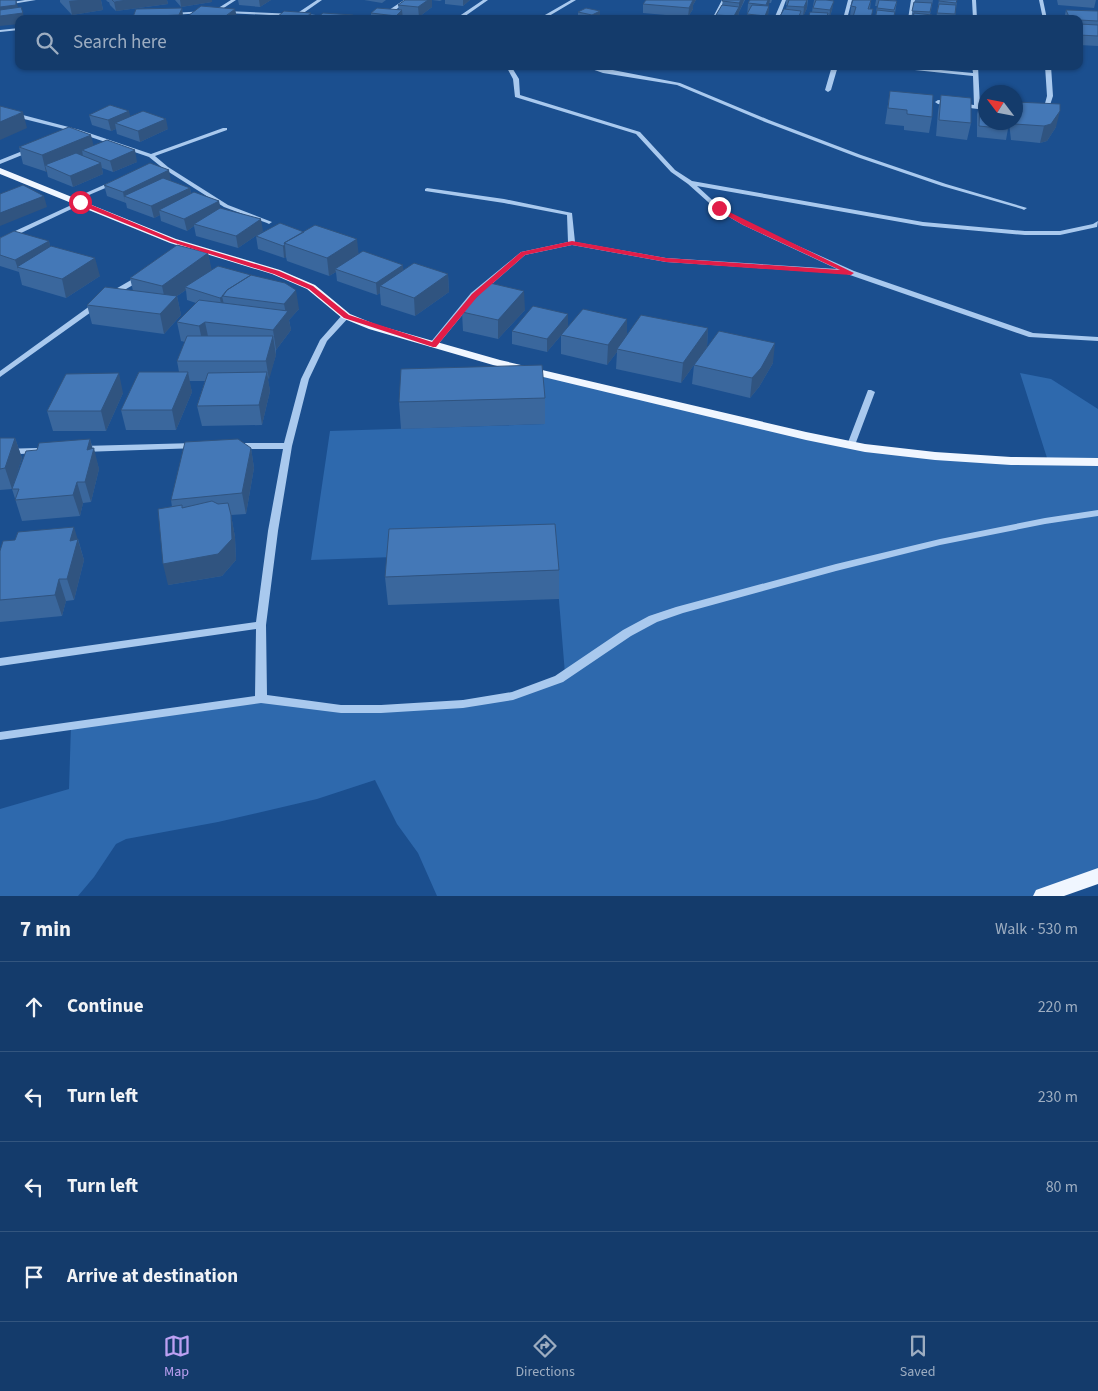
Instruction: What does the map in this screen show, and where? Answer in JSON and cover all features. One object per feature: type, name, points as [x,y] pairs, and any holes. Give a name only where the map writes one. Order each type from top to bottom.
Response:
[{"type":"main road","points":[[0,171],[193,250],[276,272],[311,287],[346,316],[433,345],[515,367],[851,445],[935,456],[1011,461],[1098,462]]},
{"type":"main road","points":[[1042,896],[1098,876]]},
{"type":"street","points":[[0,5],[34,0]]},
{"type":"street","points":[[214,12],[234,0]]},
{"type":"street","points":[[298,15],[320,0]]},
{"type":"street","points":[[386,15],[407,0]]},
{"type":"street","points":[[463,15],[486,0]]},
{"type":"street","points":[[547,15],[574,0]]},
{"type":"street","points":[[716,15],[724,0]]},
{"type":"street","points":[[778,15],[784,0]]},
{"type":"street","points":[[846,15],[850,0]]},
{"type":"street","points":[[911,15],[913,0]]},
{"type":"street","points":[[974,0],[975,15]]},
{"type":"street","points":[[1041,0],[1043,15]]},
{"type":"street","points":[[168,14],[214,12],[250,15]]},
{"type":"street","points":[[0,31],[15,30]]},
{"type":"street","points":[[510,70],[516,80],[517,96],[638,133],[673,171],[690,182],[719,208],[745,224],[851,273],[1032,334],[1098,340]]},
{"type":"street","points":[[597,70],[678,84],[859,156],[944,185],[1024,208]]},
{"type":"street","points":[[828,90],[834,70]]},
{"type":"street","points":[[934,70],[976,74]]},
{"type":"street","points":[[938,102],[977,107],[976,70]]},
{"type":"street","points":[[1023,110],[1046,108],[1050,96],[1048,70]]},
{"type":"street","points":[[0,111],[78,131],[151,156],[166,168],[226,206],[269,222]]},
{"type":"street","points":[[151,156],[225,129]]},
{"type":"street","points":[[70,134],[78,131]]},
{"type":"street","points":[[0,162],[35,148]]},
{"type":"street","points":[[152,166],[161,163]]},
{"type":"street","points":[[0,241],[126,178]]},
{"type":"street","points":[[690,182],[923,224],[1026,233],[1060,233],[1095,226],[1098,223]]},
{"type":"street","points":[[427,190],[504,201],[570,214],[572,243]]},
{"type":"street","points":[[433,345],[474,295],[523,253],[572,243],[666,260],[851,273]]},
{"type":"street","points":[[0,376],[112,293],[146,275]]},
{"type":"street","points":[[261,699],[261,625],[273,531],[288,446],[305,379],[324,340],[346,316]]},
{"type":"street","points":[[851,445],[871,392]]},
{"type":"street","points":[[78,450],[204,446]]},
{"type":"street","points":[[232,446],[288,446]]},
{"type":"street","points":[[0,452],[48,450]]},
{"type":"street","points":[[0,736],[261,699],[341,709],[381,709],[463,704],[512,696],[558,679],[627,633],[654,619],[680,610],[882,555],[1043,520],[1098,513]]},
{"type":"street","points":[[0,662],[261,625]]},
{"type":"shaded area","points":[[505,364],[865,448],[1048,461],[1020,373],[1051,379],[1098,409],[1098,876],[1042,896],[437,896],[418,853],[397,824],[375,780],[317,799],[218,822],[126,839],[116,844],[94,877],[78,896],[0,896],[0,809],[69,789],[71,726],[261,699],[381,709],[513,696],[565,674],[555,551],[311,560],[330,431],[545,424]]},
{"type":"building","points":[[0,0],[16,0],[16,5],[0,7]]},
{"type":"building","points":[[405,0],[428,0],[418,7],[398,5]]},
{"type":"building","points":[[646,0],[693,0],[689,8],[643,4]]},
{"type":"building","points":[[723,0],[741,0],[739,3]]},
{"type":"building","points":[[750,0],[768,0],[766,5],[748,3]]},
{"type":"building","points":[[789,0],[807,0],[804,7],[787,6]]},
{"type":"building","points":[[816,0],[834,1],[830,10],[813,8]]},
{"type":"building","points":[[853,0],[871,0],[868,9],[873,9],[872,15],[854,15],[856,7],[851,6]]},
{"type":"building","points":[[879,0],[897,1],[894,10],[877,8]]},
{"type":"building","points":[[939,0],[957,0],[956,3]]},
{"type":"building","points":[[914,2],[932,3],[930,12],[912,11]]},
{"type":"building","points":[[939,4],[956,5],[955,14],[937,13]]},
{"type":"building","points":[[722,5],[739,7],[735,15],[716,15]]},
{"type":"building","points":[[752,5],[769,6],[765,15],[747,14]]},
{"type":"building","points":[[201,6],[235,9],[227,15],[189,15]]},
{"type":"building","points":[[21,7],[23,13],[0,16],[0,10]]},
{"type":"building","points":[[182,8],[179,15],[134,15],[136,9]]},
{"type":"building","points":[[377,8],[402,10],[397,15],[371,13]]},
{"type":"building","points":[[586,8],[600,11],[592,15],[578,12]]},
{"type":"building","points":[[784,9],[801,11],[800,15],[781,15]]},
{"type":"building","points":[[877,10],[895,12],[894,15],[876,15]]},
{"type":"building","points":[[1066,10],[1098,11],[1098,21],[1083,20],[1083,15],[1068,15]]},
{"type":"building","points":[[284,11],[311,13],[309,15],[280,15]]},
{"type":"building","points":[[810,12],[828,13],[827,15],[809,15]]},
{"type":"building","points":[[323,13],[353,15],[321,15]]},
{"type":"building","points":[[914,13],[932,15],[914,15]]},
{"type":"building","points":[[1083,24],[1098,25],[1098,36],[1083,35]]},
{"type":"building","points":[[890,91],[933,95],[932,117],[907,114],[907,110],[888,108]]},
{"type":"building","points":[[941,95],[971,98],[971,123],[939,120]]},
{"type":"building","points":[[1023,102],[1060,104],[1060,111],[1051,124],[1044,126],[1023,125]]},
{"type":"building","points":[[110,105],[129,111],[108,120],[89,115]]},
{"type":"building","points":[[0,106],[23,112],[0,122]]},
{"type":"building","points":[[143,111],[166,119],[138,131],[115,123]]},
{"type":"building","points":[[69,127],[91,135],[42,155],[19,147]]},
{"type":"building","points":[[107,140],[135,150],[110,161],[82,150]]},
{"type":"building","points":[[76,153],[101,163],[70,176],[45,165]]},
{"type":"building","points":[[150,163],[169,170],[123,192],[104,185]]},
{"type":"building","points":[[163,178],[190,188],[151,206],[124,196]]},
{"type":"building","points":[[23,185],[44,196],[0,213],[0,194]]},
{"type":"building","points":[[194,192],[219,201],[184,219],[159,210]]},
{"type":"building","points":[[220,208],[261,219],[236,236],[194,224]]},
{"type":"building","points":[[280,223],[304,232],[284,243],[285,245],[283,246],[256,236]]},
{"type":"building","points":[[315,225],[357,239],[327,258],[284,243]]},
{"type":"building","points":[[14,231],[49,241],[15,260],[0,255],[0,238]]},
{"type":"building","points":[[177,245],[208,253],[162,286],[130,278]]},
{"type":"building","points":[[51,246],[95,258],[62,279],[17,267]]},
{"type":"building","points":[[363,251],[403,265],[376,283],[335,269]]},
{"type":"building","points":[[414,263],[448,274],[414,298],[380,286]]},
{"type":"building","points":[[218,266],[251,275],[227,290],[220,298],[185,287]]},
{"type":"building","points":[[251,275],[285,283],[296,290],[284,304],[222,296],[227,290]]},
{"type":"building","points":[[490,283],[524,291],[498,320],[462,312]]},
{"type":"building","points":[[105,287],[177,296],[160,314],[87,305]]},
{"type":"building","points":[[199,300],[288,311],[273,330],[205,322],[199,326],[177,322]]},
{"type":"building","points":[[533,306],[568,314],[547,339],[512,331]]},
{"type":"building","points":[[583,309],[627,319],[608,345],[561,335]]},
{"type":"building","points":[[641,315],[708,328],[683,363],[617,349]]},
{"type":"building","points":[[719,331],[775,343],[761,368],[752,378],[694,365]]},
{"type":"building","points":[[187,336],[273,336],[266,361],[177,361]]},
{"type":"building","points":[[542,365],[545,398],[399,402],[401,369]]},
{"type":"building","points":[[139,372],[188,372],[172,410],[121,410]]},
{"type":"building","points":[[267,372],[259,405],[197,406],[208,373]]},
{"type":"building","points":[[119,373],[101,411],[47,411],[66,374]]},
{"type":"building","points":[[0,438],[15,438],[5,468],[0,469]]},
{"type":"building","points":[[90,439],[87,450],[94,448],[85,482],[77,482],[73,495],[15,500],[19,489],[12,489],[26,451],[37,450],[39,443]]},
{"type":"building","points":[[238,439],[251,448],[242,493],[171,500],[185,442]]},
{"type":"building","points":[[212,501],[218,504],[228,503],[231,515],[232,539],[218,554],[163,564],[158,509],[182,505],[182,508]]},
{"type":"building","points":[[555,524],[559,570],[385,577],[389,529]]},
{"type":"building","points":[[74,527],[70,541],[78,539],[67,579],[59,579],[55,595],[0,600],[0,551],[3,541],[15,540],[18,532]]},
{"type":"route","points":[[80,202],[173,241],[276,272],[311,287],[346,316],[374,327],[433,345],[474,295],[523,253],[572,243],[666,260],[851,273],[745,224],[719,208]]}]
